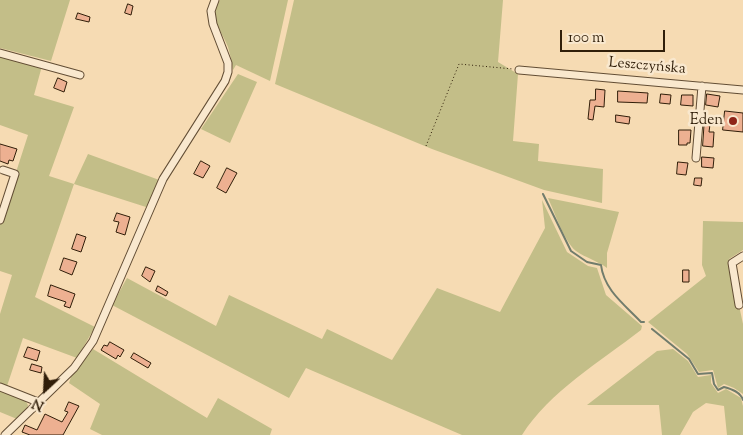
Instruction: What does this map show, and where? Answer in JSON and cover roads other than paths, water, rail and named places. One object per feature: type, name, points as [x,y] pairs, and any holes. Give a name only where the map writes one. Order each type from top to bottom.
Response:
[{"type":"street","points":[[5,435],[74,368],[93,341],[163,179],[225,81],[228,63],[213,24],[211,12],[215,0]]},
{"type":"street","points":[[0,52],[80,75]]},
{"type":"street","name":"Leszczyńska","points":[[519,70],[743,90]]},
{"type":"street","points":[[696,158],[702,86]]},
{"type":"street","points":[[0,220],[15,174],[3,170]]},
{"type":"street","points":[[739,305],[732,263],[743,256]]},
{"type":"street","points":[[0,387],[38,402]]},
{"type":"waterway","points":[[543,194],[571,251],[587,262],[601,265],[606,282],[611,290],[641,322],[644,322]]},
{"type":"waterway","points":[[652,329],[689,359],[698,374],[712,373],[714,384],[718,390],[724,387],[733,390],[743,400]]},
{"type":"place","name":"Eden","points":[[733,121]]}]
